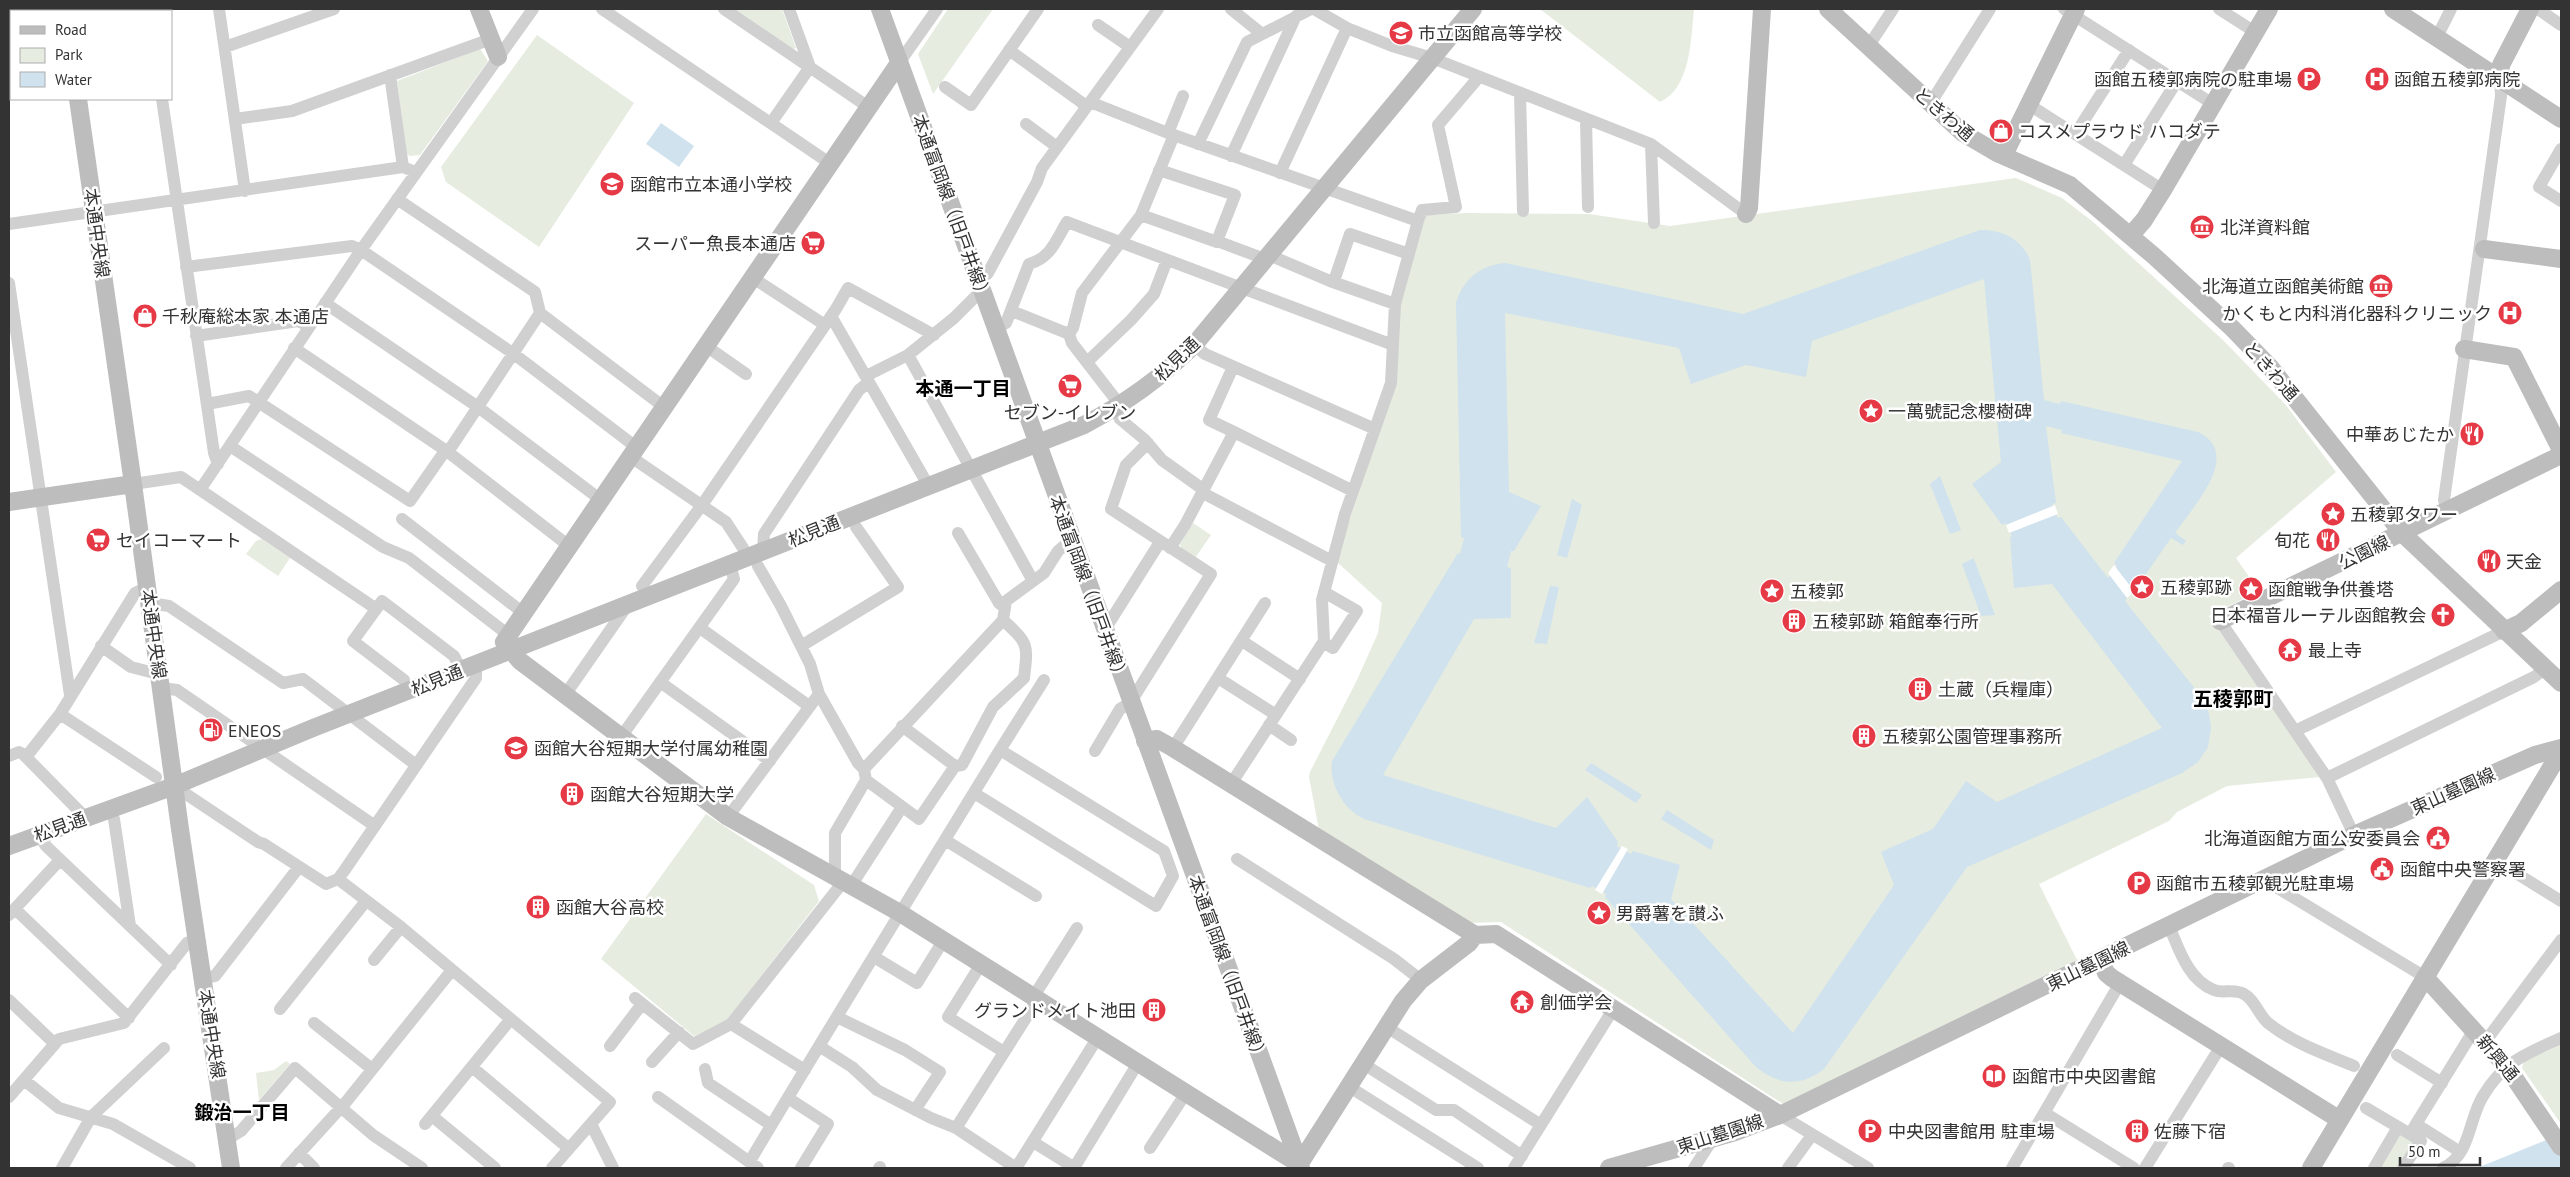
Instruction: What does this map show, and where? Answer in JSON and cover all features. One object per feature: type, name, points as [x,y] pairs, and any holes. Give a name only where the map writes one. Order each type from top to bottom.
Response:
[{"type":"street","points":[[219,9],[245,191]]},
{"type":"street","points":[[225,47],[334,9]]},
{"type":"street","points":[[479,9],[498,57]]},
{"type":"street","points":[[200,490],[258,401],[397,199],[409,169],[498,57],[533,9]]},
{"type":"street","points":[[602,9],[831,164]]},
{"type":"street","points":[[724,9],[864,104]]},
{"type":"street","points":[[789,9],[810,67]]},
{"type":"street","name":"本通富岡線（旧戸井線）","points":[[880,9],[1299,1167]]},
{"type":"street","points":[[937,9],[504,642],[520,661],[728,817],[900,913],[1186,1093],[1299,1167],[1386,1026],[1421,980],[1469,943],[1475,936]]},
{"type":"street","points":[[945,87],[971,105],[1038,9]]},
{"type":"street","points":[[955,766],[919,819],[902,807],[865,774],[819,694],[810,664],[761,559],[764,534],[867,379],[908,355],[934,335],[979,287],[1037,182],[1042,168],[1158,9]]},
{"type":"street","points":[[1231,9],[1262,34]]},
{"type":"street","points":[[1198,144],[1247,42],[1313,9],[1347,28],[1392,46],[1432,58],[1478,78],[1651,144],[1746,214],[1749,208],[1762,9]]},
{"type":"street","name":"松見通","points":[[9,846],[174,786],[511,650],[730,565],[761,559],[928,485],[972,470],[1084,424],[1118,407],[1170,369],[1194,345],[1473,9]]},
{"type":"street","name":"ときわ通","points":[[1828,9],[1963,133],[2004,155],[2070,185],[2131,235],[2232,328],[2270,367],[2402,533],[2561,683]]},
{"type":"street","points":[[1868,47],[1893,9]]},
{"type":"street","points":[[1930,104],[1990,9]]},
{"type":"street","points":[[2219,9],[2255,32]]},
{"type":"street","points":[[2131,235],[2144,220],[2163,190],[2270,9]]},
{"type":"street","points":[[2393,9],[2561,119]]},
{"type":"street","points":[[2437,37],[2451,9]]},
{"type":"street","points":[[2448,510],[2444,500],[2501,96],[2500,78],[2502,65],[2530,9]]},
{"type":"street","points":[[2538,9],[2561,25]]},
{"type":"street","points":[[2004,155],[2071,11],[2213,104]]},
{"type":"street","points":[[1231,156],[1296,16]]},
{"type":"street","points":[[1098,25],[1130,47]]},
{"type":"street","points":[[1280,173],[1347,28]]},
{"type":"street","points":[[235,119],[292,111],[491,39]]},
{"type":"street","points":[[1009,50],[1087,106],[1095,104],[1231,156],[1418,221]]},
{"type":"street","points":[[2076,133],[2129,50]]},
{"type":"street","points":[[771,123],[810,67]]},
{"type":"street","points":[[390,75],[409,169]]},
{"type":"street","points":[[1231,784],[1323,642],[1321,612],[1324,592],[1353,491],[1391,382],[1395,304],[1418,221],[1422,210],[1456,207],[1438,125],[1478,78]]},
{"type":"street","points":[[2124,165],[2177,81]]},
{"type":"street","points":[[1520,94],[1523,211]]},
{"type":"street","points":[[1069,334],[1073,328],[1082,293],[1141,215],[1160,170],[1183,96]]},
{"type":"street","name":"本通中央線","points":[[78,100],[134,484],[174,786],[231,1168]]},
{"type":"street","points":[[162,100],[214,454],[218,464]]},
{"type":"street","points":[[2028,104],[2163,190]]},
{"type":"street","points":[[1586,119],[1588,207]]},
{"type":"street","points":[[1026,124],[1057,147]]},
{"type":"street","points":[[1651,144],[1654,223]]},
{"type":"street","points":[[2561,149],[2539,187],[2561,201]]},
{"type":"street","points":[[9,224],[409,169]]},
{"type":"street","points":[[1160,170],[1235,195],[1218,241]]},
{"type":"street","points":[[397,199],[535,292],[540,313],[664,407]]},
{"type":"street","points":[[1141,215],[1267,257],[1395,304]]},
{"type":"street","points":[[995,329],[1006,323],[1029,264],[1040,261],[1049,254],[1067,222],[1121,240],[1167,260],[1393,344]]},
{"type":"street","points":[[1334,281],[1350,234],[1409,254]]},
{"type":"street","points":[[186,267],[352,246],[361,250],[514,354],[633,452],[726,522],[743,548]]},
{"type":"street","points":[[2484,249],[2561,259]]},
{"type":"street","points":[[1087,362],[1124,327],[1154,294],[1167,260]]},
{"type":"street","points":[[753,278],[828,321],[867,379],[928,485]]},
{"type":"street","points":[[9,283],[39,498],[70,695]]},
{"type":"street","points":[[642,586],[702,505],[828,321],[848,288],[934,335]]},
{"type":"street","points":[[325,303],[478,407],[601,500]]},
{"type":"street","points":[[1012,311],[1069,334],[1072,343],[1118,407],[1120,419],[1148,443],[1162,460],[1204,492],[1332,561]]},
{"type":"street","points":[[207,404],[249,396],[410,502],[478,407],[540,313]]},
{"type":"street","points":[[196,336],[298,321],[309,326]]},
{"type":"street","points":[[1194,345],[1205,354],[1233,367],[1375,429]]},
{"type":"street","points":[[706,346],[746,374]]},
{"type":"street","points":[[294,348],[446,451],[569,546]]},
{"type":"street","points":[[2464,349],[2514,356],[2561,450]]},
{"type":"street","points":[[908,355],[1033,580]]},
{"type":"street","points":[[1233,367],[1209,420],[1353,491]]},
{"type":"street","points":[[1104,630],[1204,492],[1234,432]]},
{"type":"street","points":[[1094,751],[1120,709],[1130,703],[1211,574],[1111,509],[1126,465],[1148,443]]},
{"type":"street","points":[[230,446],[384,548],[409,558],[502,630]]},
{"type":"street","name":"公園線","points":[[2220,621],[2561,455]]},
{"type":"street","points":[[9,502],[182,477],[376,608]]},
{"type":"street","points":[[402,519],[517,608]]},
{"type":"street","points":[[801,646],[898,587],[856,527]]},
{"type":"street","points":[[958,533],[999,603],[1004,607]]},
{"type":"street","points":[[843,882],[835,833],[865,774],[902,726],[1003,620],[1006,602],[1044,573],[1058,551],[1072,539]]},
{"type":"street","points":[[621,737],[734,579],[730,565]]},
{"type":"street","points":[[2295,731],[2521,624],[2561,590]]},
{"type":"street","points":[[1323,642],[1333,648],[1357,611],[1324,592]]},
{"type":"street","points":[[26,757],[60,714],[70,695],[135,593],[149,595],[169,606],[283,683],[303,679],[416,765]]},
{"type":"street","points":[[174,786],[258,842],[326,884],[338,879],[476,678],[469,667],[382,600],[353,641],[404,680],[410,691]]},
{"type":"street","points":[[1173,748],[1266,603]]},
{"type":"street","points":[[565,696],[629,604]]},
{"type":"street","points":[[902,726],[955,766],[962,765],[993,707],[1024,678],[1027,649],[1019,634],[1003,620]]},
{"type":"street","points":[[2220,621],[2327,778],[2354,835]]},
{"type":"street","points":[[700,628],[809,706]]},
{"type":"street","points":[[1242,641],[1300,678]]},
{"type":"street","points":[[101,646],[131,667],[177,690],[375,826]]},
{"type":"street","points":[[2327,778],[2534,677],[2545,669]]},
{"type":"street","points":[[1218,678],[1272,720],[1291,740]]},
{"type":"street","points":[[658,1096],[754,1165],[771,1126],[1044,680]]},
{"type":"street","points":[[660,682],[770,761]]},
{"type":"street","points":[[728,817],[819,694]]},
{"type":"street","points":[[60,714],[156,777]]},
{"type":"street","points":[[1145,741],[1157,739],[1173,748],[1475,936],[1496,934],[1780,1115],[1868,1168]]},
{"type":"street","points":[[2312,1168],[2561,749]]},
{"type":"street","name":"東山墓園線","points":[[1609,1168],[1780,1115],[2354,835],[2535,754],[2561,749]]},
{"type":"street","points":[[974,793],[1156,906],[1173,876],[1164,851],[1000,750]]},
{"type":"street","points":[[9,756],[19,752],[26,757],[86,818]]},
{"type":"street","points":[[610,1046],[639,1001],[693,1044],[731,1024],[902,807]]},
{"type":"street","points":[[114,819],[130,926]]},
{"type":"street","points":[[39,835],[46,846],[60,860],[171,965]]},
{"type":"street","points":[[945,840],[1036,896]]},
{"type":"street","points":[[1170,865],[1187,859]]},
{"type":"street","points":[[1237,859],[1394,959],[1421,980]]},
{"type":"street","points":[[60,860],[12,912],[129,1018]]},
{"type":"street","points":[[2495,860],[2561,901]]},
{"type":"street","points":[[203,978],[215,976],[298,867]]},
{"type":"street","points":[[338,879],[401,927],[610,1102],[568,1148],[553,1168]]},
{"type":"street","points":[[2263,879],[2425,977]]},
{"type":"street","points":[[280,1010],[366,901]]},
{"type":"street","points":[[2169,926],[2187,967],[2201,983],[2217,991],[2242,992],[2252,999],[2268,1023],[2302,1044],[2354,1066]]},
{"type":"street","points":[[374,960],[401,927]]},
{"type":"street","points":[[956,1128],[1004,1052],[1077,928]]},
{"type":"street","points":[[9,1096],[60,1039],[124,1023],[188,943],[198,939]]},
{"type":"street","points":[[2403,1168],[2442,1082],[2561,940]]},
{"type":"street","points":[[874,957],[917,983],[944,941]]},
{"type":"street","points":[[2101,960],[2106,973],[2120,983],[2340,1120]]},
{"type":"street","points":[[981,964],[948,1017],[1004,1052]]},
{"type":"street","points":[[286,1168],[341,1107],[452,970]]},
{"type":"street","name":"新興通","points":[[2425,977],[2507,1067],[2557,1139]]},
{"type":"street","points":[[2012,1168],[2120,983]]},
{"type":"street","points":[[9,1000],[55,1044]]},
{"type":"street","points":[[1514,1168],[1614,1008]]},
{"type":"street","points":[[837,1017],[905,1050],[940,1072],[915,1110]]},
{"type":"street","points":[[495,1168],[428,1120],[510,1020]]},
{"type":"street","points":[[314,1023],[372,1069]]},
{"type":"street","points":[[731,1024],[805,1070]]},
{"type":"street","points":[[1386,1026],[1542,1125]]},
{"type":"street","points":[[652,1062],[679,1032]]},
{"type":"street","points":[[819,1046],[852,1066],[877,1090],[915,1110],[956,1128],[1016,1168],[1098,1037]]},
{"type":"street","points":[[2443,1168],[2456,1160],[2461,1153],[2478,1104],[2507,1067],[2516,1059],[2561,1038]]},
{"type":"street","points":[[2145,1168],[2221,1046]]},
{"type":"street","points":[[62,1168],[90,1117],[164,1048]]},
{"type":"street","points":[[2397,1055],[2442,1082]]},
{"type":"street","points":[[1033,1142],[1075,1168],[1138,1063]]},
{"type":"street","points":[[1362,1063],[1436,1110],[1454,1110],[1522,1156]]},
{"type":"street","points":[[472,1067],[568,1148]]},
{"type":"street","points":[[228,1139],[241,1131],[295,1068],[373,1135],[422,1168]]},
{"type":"street","points":[[705,1069],[708,1084],[771,1126]]},
{"type":"street","points":[[24,1080],[59,1108],[113,1124],[190,1168]]},
{"type":"street","points":[[1348,1086],[1478,1168]]},
{"type":"street","points":[[1150,1148],[1186,1093]]},
{"type":"street","points":[[788,1098],[828,1124],[800,1168]]},
{"type":"street","points":[[2366,1108],[2398,1127],[2419,1132],[2454,1148]]},
{"type":"street","points":[[2045,1113],[2134,1168]]},
{"type":"street","points":[[591,1124],[613,1168]]},
{"type":"street","points":[[2374,1168],[2398,1127]]},
{"type":"street","points":[[1788,1168],[1812,1135]]},
{"type":"street","points":[[1694,1168],[1714,1137]]},
{"type":"street","points":[[299,1153],[314,1168]]},
{"type":"green space","points":[[734,9],[782,9],[796,48],[793,49]]},
{"type":"green space","points":[[948,9],[993,9],[933,94],[918,54]]},
{"type":"green space","points":[[1540,9],[1694,9],[1688,61],[1678,86],[1660,102]]},
{"type":"green space","points":[[537,35],[634,103],[539,247],[446,182],[441,167]]},
{"type":"green space","points":[[480,49],[488,61],[420,155],[410,156],[407,154],[397,81]]},
{"type":"green space","points":[[2016,178],[2062,198],[2092,221],[2223,340],[2285,404],[2336,472],[2236,558],[2259,591],[2209,616],[2320,777],[2227,786],[2177,812],[2169,821],[2039,884],[2077,960],[1783,1104],[1501,922],[1466,923],[1319,830],[1309,777],[1310,772],[1357,680],[1378,633],[1382,603],[1337,562],[1340,548],[1396,383],[1399,300],[1426,215],[1466,213],[1589,214],[1670,226]]},
{"type":"green space","points":[[1193,523],[1211,535],[1195,558],[1182,550],[1180,544]]},
{"type":"green space","points":[[262,539],[290,558],[278,576],[246,554],[256,541]]},
{"type":"green space","points":[[706,814],[814,885],[819,901],[724,1024],[694,1036],[601,959]]},
{"type":"green space","points":[[2561,1045],[2561,1124],[2522,1068],[2524,1061]]},
{"type":"green space","points":[[286,1061],[290,1064],[259,1100],[256,1073],[274,1070]]},
{"type":"green space","points":[[2399,1132],[2415,1143],[2399,1168],[2378,1168]]},
{"type":"water","points":[[661,123],[694,146],[679,167],[646,144]]},
{"type":"water","points":[[1980,230],[1996,231],[2010,237],[2022,246],[2030,260],[2044,400],[2060,404],[2061,401],[2198,432],[2211,442],[2216,454],[2215,467],[2210,481],[2202,496],[2175,533],[2186,541],[2183,545],[2171,538],[2125,601],[2204,700],[2211,728],[2208,747],[2198,762],[2182,773],[1967,867],[1824,1069],[1807,1079],[1790,1082],[1772,1077],[1755,1066],[1605,897],[1606,894],[1592,886],[1590,888],[1364,819],[1356,815],[1339,795],[1335,787],[1332,770],[1332,761],[1458,553],[1460,554],[1464,538],[1461,537],[1456,303],[1459,294],[1468,280],[1481,270],[1496,264],[1505,263],[1743,314]],"holes":[[[1984,279],[2001,462],[1972,484],[2002,525],[2005,523],[2012,536],[2010,538],[2014,588],[2052,584],[2162,728],[1997,802],[1966,781],[1933,829],[1881,852],[1894,885],[1793,1033],[1671,899],[1680,865],[1633,851],[1631,854],[1617,846],[1618,842],[1587,797],[1556,828],[1383,775],[1474,619],[1511,618],[1511,568],[1507,567],[1511,551],[1514,551],[1541,506],[1509,492],[1505,313],[1679,348],[1691,384],[1746,365],[1806,377],[1812,341]],[[2046,426],[2062,430],[2061,433],[2182,461],[2114,563],[2117,566],[2108,578],[2061,517],[2058,518],[2052,504],[2056,503]]]},
{"type":"water","points":[[1940,476],[1961,530],[1950,534],[1930,484]]},
{"type":"water","points":[[1572,499],[1582,505],[1567,558],[1557,555]]},
{"type":"water","points":[[1974,558],[1995,615],[1981,616],[1962,564]]},
{"type":"water","points":[[1550,586],[1559,587],[1547,644],[1534,643]]},
{"type":"water","points":[[1591,763],[1642,795],[1636,803],[1585,770]]},
{"type":"water","points":[[1667,810],[1714,840],[1711,850],[1661,819]]},
{"type":"water","points":[[2561,1134],[2561,1168],[2477,1168]]},
{"type":"pier","points":[[2055,505],[2058,514],[2009,533],[2006,525]]},
{"type":"pier","points":[[2114,565],[2134,591],[2127,598],[2108,573]]},
{"type":"pier","points":[[1622,846],[1628,849],[1602,894],[1595,890]]},
{"type":"place","name":"市立函館高等学校","points":[[1401,33]]},
{"type":"place","name":"函館五稜郭病院の駐車場","points":[[2309,79]]},
{"type":"place","name":"函館五稜郭病院","points":[[2377,79]]},
{"type":"place","name":"コスメプラウド ハコダテ","points":[[2001,131]]},
{"type":"place","name":"函館市立本通小学校","points":[[612,184]]},
{"type":"place","name":"北洋資料館","points":[[2202,227]]},
{"type":"place","name":"スーパー魚長本通店","points":[[813,243]]},
{"type":"place","name":"北海道立函館美術館","points":[[2381,286]]},
{"type":"place","name":"かくもと内科消化器科クリニック","points":[[2510,313]]},
{"type":"place","name":"千秋庵総本家 本通店","points":[[145,316]]},
{"type":"place","name":"セブン-イレブン","points":[[1070,386]]},
{"type":"place","name":"一萬號記念櫻樹碑","points":[[1871,411]]},
{"type":"place","name":"中華あじたか","points":[[2472,434]]},
{"type":"place","name":"五稜郭タワー","points":[[2333,514]]},
{"type":"place","name":"セイコーマート","points":[[98,540]]},
{"type":"place","name":"旬花","points":[[2328,540]]},
{"type":"place","name":"天金","points":[[2489,561]]},
{"type":"place","name":"五稜郭跡","points":[[2142,587]]},
{"type":"place","name":"函館戦争供養塔","points":[[2251,589]]},
{"type":"place","name":"五稜郭","points":[[1772,591]]},
{"type":"place","name":"日本福音ルーテル函館教会","points":[[2443,615]]},
{"type":"place","name":"五稜郭跡 箱館奉行所","points":[[1794,621]]},
{"type":"place","name":"最上寺","points":[[2290,650]]},
{"type":"place","name":"土蔵（兵糧庫）","points":[[1920,689]]},
{"type":"place","name":"ENEOS","points":[[211,730]]},
{"type":"place","name":"五稜郭公園管理事務所","points":[[1864,736]]},
{"type":"place","name":"函館大谷短期大学付属幼稚園","points":[[516,748]]},
{"type":"place","name":"函館大谷短期大学","points":[[572,794]]},
{"type":"place","name":"北海道函館方面公安委員会","points":[[2438,838]]},
{"type":"place","name":"函館中央警察署","points":[[2382,869]]},
{"type":"place","name":"函館市五稜郭観光駐車場","points":[[2139,883]]},
{"type":"place","name":"函館大谷高校","points":[[538,907]]},
{"type":"place","name":"男爵薯を讃ふ","points":[[1599,913]]},
{"type":"place","name":"創価学会","points":[[1522,1002]]},
{"type":"place","name":"グランドメイト池田","points":[[1154,1010]]},
{"type":"place","name":"函館市中央図書館","points":[[1994,1076]]},
{"type":"place","name":"中央図書館用 駐車場","points":[[1870,1131]]},
{"type":"place","name":"佐藤下宿","points":[[2137,1131]]},
{"type":"district","name":"本通一丁目","points":[[963,388]]},
{"type":"district","name":"五稜郭町","points":[[2233,699]]},
{"type":"district","name":"鍛治一丁目","points":[[242,1112]]}]
